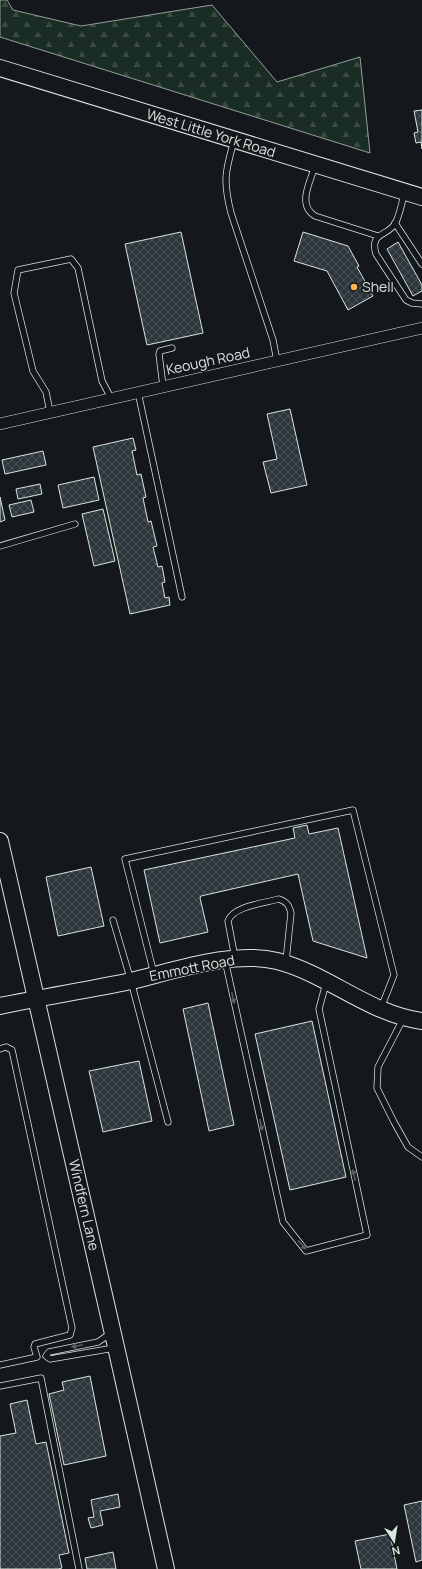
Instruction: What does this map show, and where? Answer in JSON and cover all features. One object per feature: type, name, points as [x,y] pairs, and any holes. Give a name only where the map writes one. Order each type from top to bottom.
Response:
[{"type":"street","name":"West Little York Road","points":[[0,68],[416,195]]},
{"type":"street","name":"Keough Road","points":[[0,424],[422,328]]},
{"type":"street","name":"Windfern Lane","points":[[0,841],[166,1569]]},
{"type":"street","name":"Emmott Road","points":[[0,1006],[131,981],[230,959],[260,959],[285,964],[327,981],[380,1010],[422,1021]]},
{"type":"lane","points":[[234,140],[226,171],[226,192],[231,213],[273,340],[277,362]]},
{"type":"lane","points":[[316,164],[305,200],[307,209],[310,213],[315,216],[378,236]]},
{"type":"lane","points":[[416,195],[395,223],[378,236],[375,241],[375,248],[376,254],[406,300],[412,303],[422,304]]},
{"type":"lane","points":[[395,223],[422,264]]},
{"type":"lane","points":[[50,412],[46,392],[33,371],[14,293],[18,270],[71,259],[78,268],[102,381],[111,398]]},
{"type":"lane","points":[[163,386],[159,354],[160,351],[172,348]]},
{"type":"lane","points":[[138,392],[182,598]]},
{"type":"lane","points":[[0,546],[75,524]]},
{"type":"lane","points":[[154,975],[125,859],[353,810],[394,975],[380,1010]]},
{"type":"lane","points":[[285,964],[291,913],[290,906],[286,901],[279,899],[238,910],[230,916],[228,921],[230,959],[283,1222],[306,1251],[367,1235],[319,1009],[327,981]]},
{"type":"lane","points":[[113,920],[131,981],[168,1122]]},
{"type":"lane","points":[[404,1017],[378,1067],[377,1088],[408,1147],[422,1157]]},
{"type":"lane","points":[[0,1049],[6,1047],[12,1050],[72,1328],[70,1335],[35,1344],[34,1347],[37,1358]]},
{"type":"lane","points":[[0,1365],[46,1356],[50,1352],[115,1340]]},
{"type":"lane","points":[[46,1356],[50,1359],[115,1340]]},
{"type":"lane","points":[[0,1386],[41,1378],[79,1569]]},
{"type":"green space","points":[[0,0],[7,0],[13,10],[81,26],[212,5],[277,82],[360,57],[370,153],[0,37]]},
{"type":"building","points":[[422,110],[422,149],[421,142],[416,143],[414,133],[418,132],[414,111]]},
{"type":"building","points":[[181,232],[203,333],[147,345],[125,244]]},
{"type":"building","points":[[303,232],[348,246],[359,266],[357,267],[373,296],[348,310],[327,271],[294,261]]},
{"type":"building","name":"Shell","points":[[398,242],[422,285],[422,291],[413,296],[387,249]]},
{"type":"building","points":[[290,409],[307,485],[271,493],[263,462],[277,459],[267,414]]},
{"type":"building","points":[[133,438],[136,450],[132,451],[137,475],[141,474],[146,497],[143,498],[148,522],[151,521],[157,546],[153,547],[158,567],[162,566],[165,582],[162,583],[165,598],[169,597],[170,605],[130,614],[93,447]]},
{"type":"building","points":[[43,451],[46,465],[5,474],[2,460]]},
{"type":"building","points":[[94,477],[99,500],[63,508],[58,485]]},
{"type":"building","points":[[40,484],[42,494],[18,499],[16,489]]},
{"type":"building","points":[[0,497],[5,520],[0,522]]},
{"type":"building","points":[[31,500],[34,512],[12,517],[9,505]]},
{"type":"building","points":[[103,509],[115,561],[94,566],[82,514]]},
{"type":"building","points":[[307,825],[309,834],[338,828],[367,958],[313,941],[298,874],[201,896],[200,898],[208,932],[160,943],[144,870],[295,838],[293,828]]},
{"type":"building","points":[[91,867],[104,926],[58,936],[46,877]]},
{"type":"building","points":[[208,1003],[234,1125],[209,1131],[183,1009]]},
{"type":"building","points":[[312,1021],[346,1177],[290,1190],[255,1034]]},
{"type":"building","points":[[139,1061],[152,1121],[103,1132],[89,1071]]},
{"type":"building","points":[[90,1376],[106,1456],[64,1465],[49,1394],[64,1390],[62,1382]]},
{"type":"building","points":[[27,1400],[36,1444],[46,1442],[69,1553],[59,1555],[62,1568],[58,1569],[0,1569],[0,1436],[16,1433],[10,1404]]},
{"type":"building","points":[[118,1494],[120,1507],[100,1511],[103,1525],[91,1528],[88,1518],[94,1517],[91,1500]]},
{"type":"building","points":[[422,1501],[422,1560],[416,1562],[404,1505]]},
{"type":"building","points":[[390,1534],[397,1569],[361,1569],[355,1541]]},
{"type":"building","points":[[113,1552],[116,1569],[87,1569],[85,1558]]},
{"type":"place","name":"Shell","points":[[354,287]]}]
